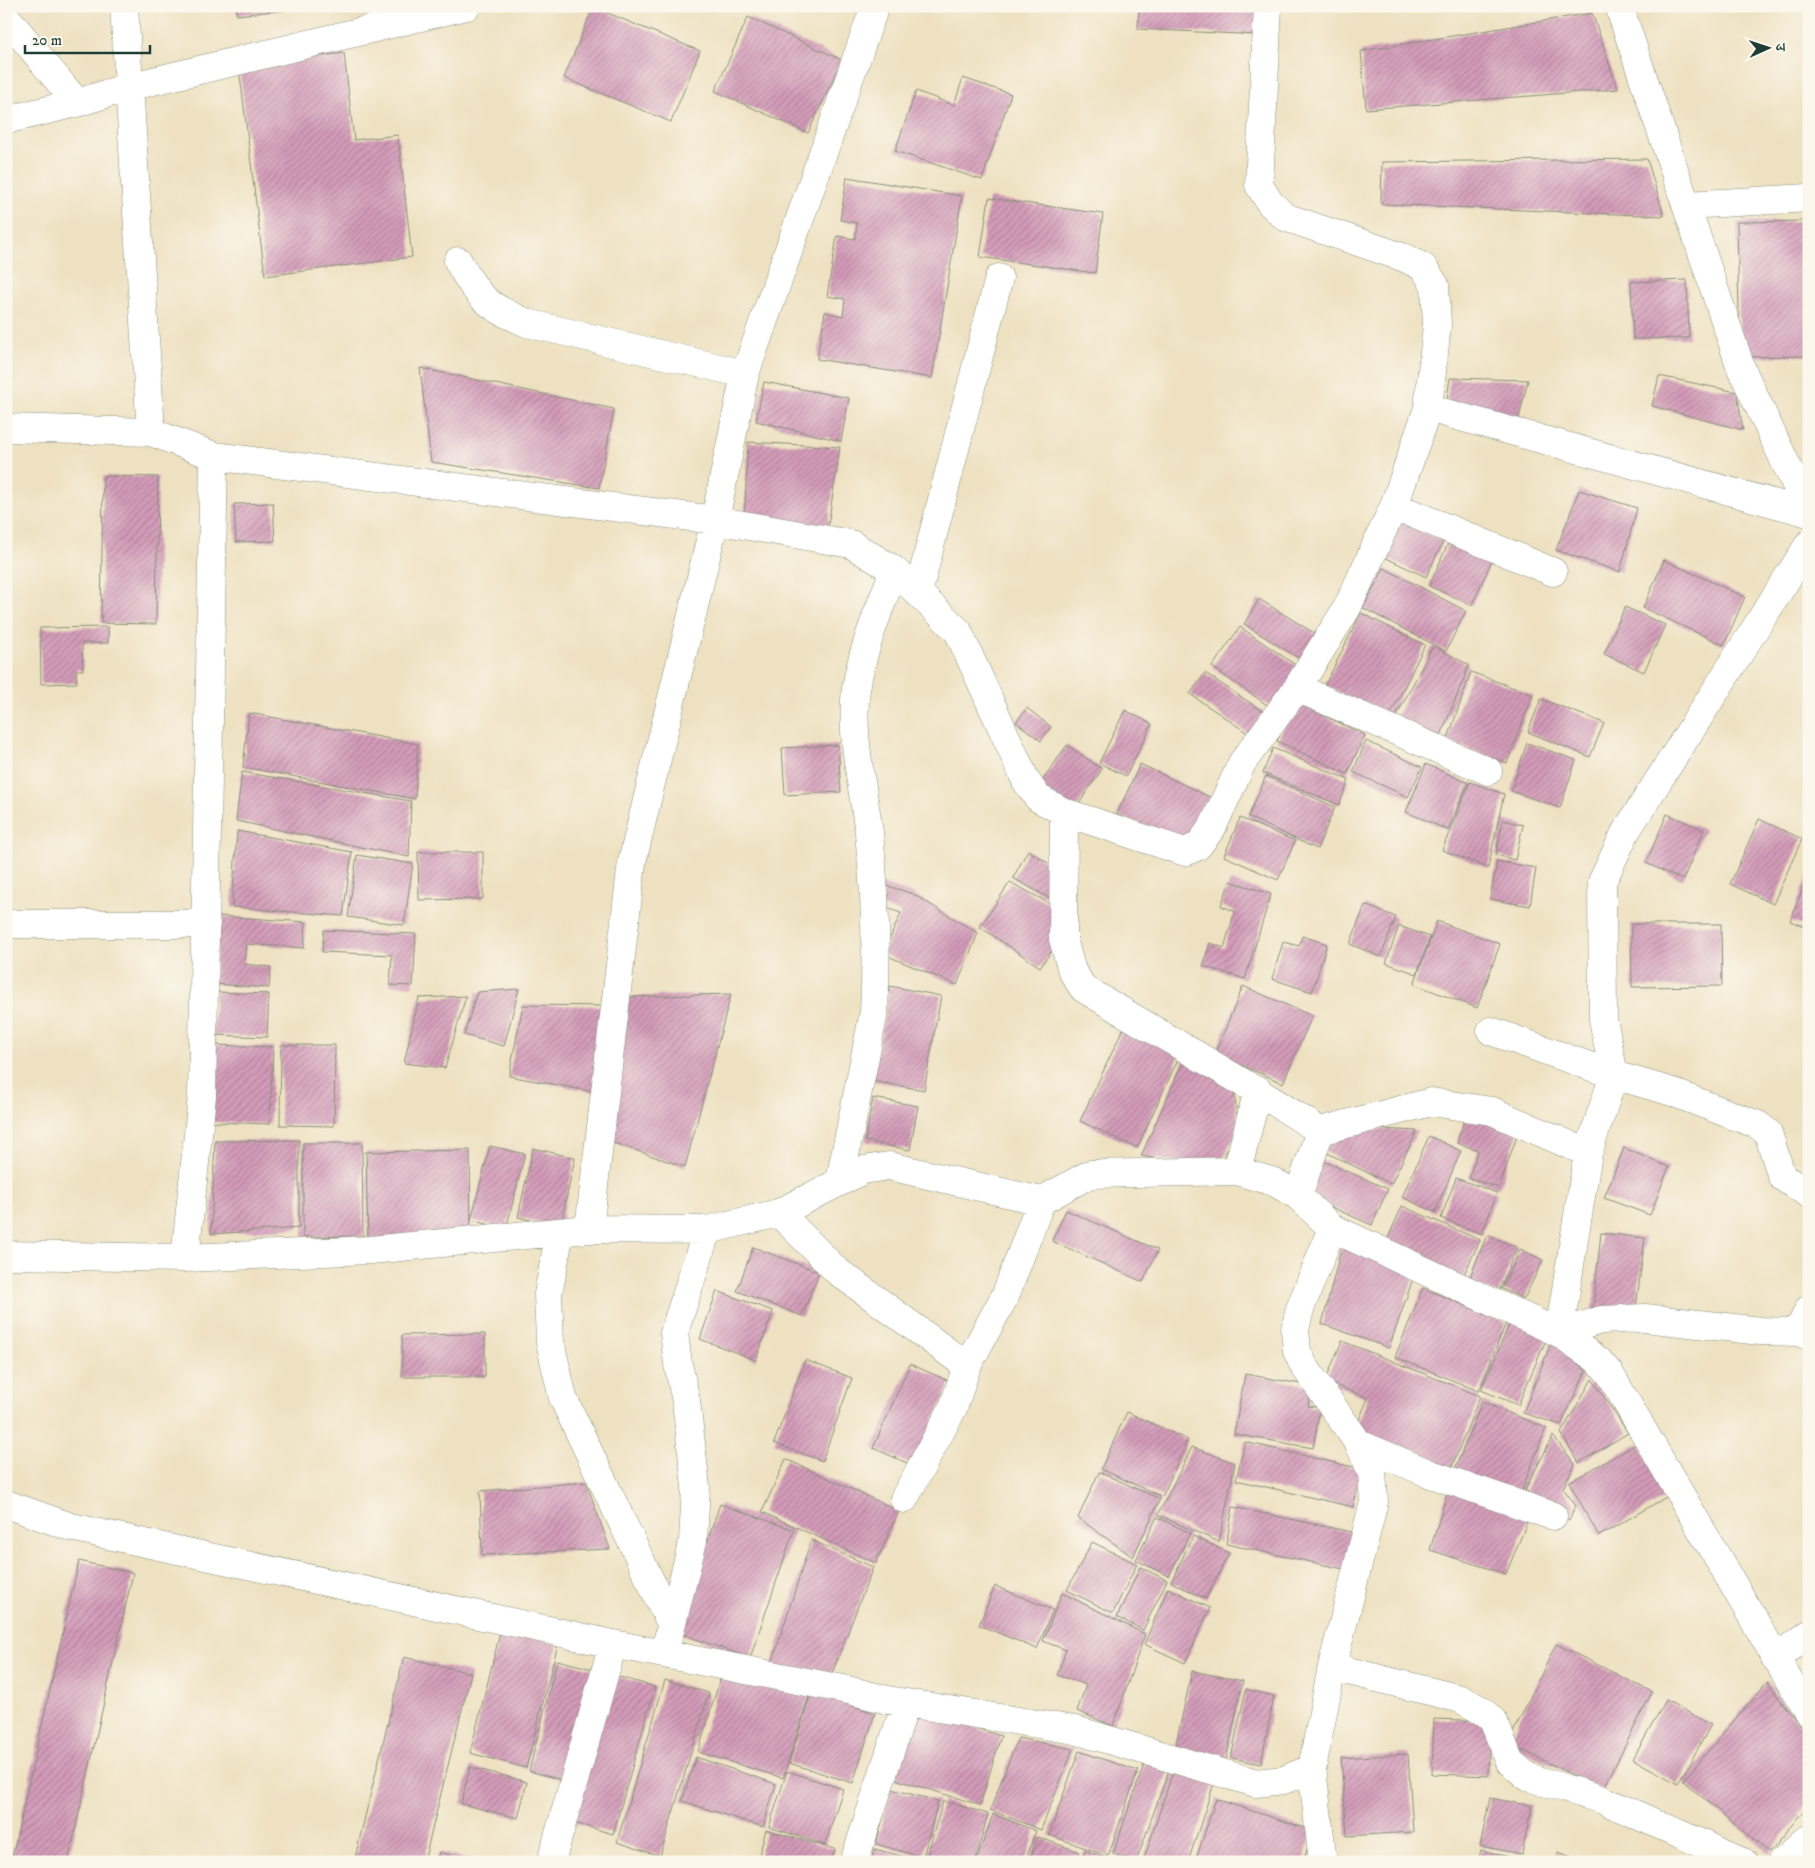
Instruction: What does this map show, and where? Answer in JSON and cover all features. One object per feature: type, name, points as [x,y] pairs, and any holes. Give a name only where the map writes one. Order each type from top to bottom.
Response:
[{"type":"street","points":[[124,6],[151,432]]},
{"type":"street","points":[[6,120],[77,104],[128,87],[467,6]]},
{"type":"street","points":[[590,1229],[632,862],[715,520],[746,374],[875,6]]},
{"type":"street","points":[[6,428],[151,432],[214,456],[715,520],[851,544],[894,570],[958,631],[1026,781],[1038,798],[1064,812],[1185,852],[1198,846],[1212,828],[1242,763],[1297,688],[1347,608],[1394,506],[1428,408],[1437,325],[1434,285],[1423,268],[1405,258],[1285,216],[1270,203],[1259,185],[1268,6]]},
{"type":"street","points":[[1619,6],[1742,368],[1809,513]]},
{"type":"street","points":[[6,17],[77,104]]},
{"type":"street","points":[[1686,205],[1809,198]]},
{"type":"street","points":[[458,261],[481,298],[497,310],[527,323],[746,374]]},
{"type":"street","points":[[918,594],[999,278]]},
{"type":"street","points":[[1428,408],[1809,513]]},
{"type":"street","points":[[185,1258],[202,1096],[214,456]]},
{"type":"street","points":[[1394,506],[1553,572]]},
{"type":"street","points":[[1559,1333],[1588,1153],[1614,1075],[1602,1019],[1602,882],[1625,833],[1809,544]]},
{"type":"street","points":[[840,1180],[874,1012],[875,985],[869,834],[855,736],[856,689],[868,643],[894,570]]},
{"type":"street","points":[[1297,688],[1488,771]]},
{"type":"street","points":[[1064,812],[1063,939],[1072,971],[1083,988],[1224,1073],[1258,1090],[1320,1131],[1431,1102],[1492,1111],[1588,1153]]},
{"type":"street","points":[[6,924],[206,924]]},
{"type":"street","points":[[1491,1031],[1614,1075],[1669,1091],[1758,1125],[1768,1133],[1782,1176],[1809,1194]]},
{"type":"street","points":[[1237,1171],[1258,1090]]},
{"type":"street","points":[[1298,1196],[1320,1131]]},
{"type":"street","points":[[6,1255],[185,1258],[370,1250],[590,1229],[707,1230],[779,1213],[840,1180],[863,1170],[890,1166],[1041,1201]]},
{"type":"street","points":[[904,1499],[953,1408],[967,1366],[1006,1294],[1041,1201],[1090,1174],[1237,1171],[1274,1182],[1298,1196],[1332,1228],[1559,1333],[1598,1360],[1610,1374],[1775,1659],[1809,1714]]},
{"type":"street","points":[[779,1213],[838,1271],[967,1366]]},
{"type":"street","points":[[1323,1862],[1312,1768],[1332,1668],[1374,1502],[1372,1472],[1359,1444],[1304,1366],[1297,1351],[1296,1330],[1300,1309],[1332,1228]]},
{"type":"street","points":[[664,1654],[693,1541],[696,1487],[686,1401],[674,1333],[707,1230]]},
{"type":"street","points":[[560,1232],[548,1294],[550,1342],[563,1398],[671,1624]]},
{"type":"street","points":[[1559,1333],[1601,1320],[1645,1318],[1762,1331],[1805,1325]]},
{"type":"street","points":[[1359,1444],[1428,1473],[1553,1516]]},
{"type":"street","points":[[6,1504],[71,1526],[613,1644],[906,1703],[1076,1730],[1256,1783],[1284,1780],[1312,1768]]},
{"type":"street","points":[[1775,1659],[1809,1634]]},
{"type":"street","points":[[552,1862],[613,1644]]},
{"type":"street","points":[[1332,1668],[1461,1699],[1484,1712],[1493,1720],[1510,1762],[1528,1777],[1603,1800],[1742,1862]]},
{"type":"street","points":[[854,1862],[906,1703]]},
{"type":"street","points":[[1782,1862],[1809,1838]]},
{"type":"building","points":[[236,6],[293,6],[293,9],[237,15]]},
{"type":"building","points":[[1139,6],[1261,6],[1259,35],[1138,29]]},
{"type":"building","points":[[593,7],[700,51],[671,122],[564,78]]},
{"type":"building","points":[[1592,13],[1618,89],[1366,109],[1361,51]]},
{"type":"building","points":[[748,17],[842,60],[808,133],[715,91]]},
{"type":"building","points":[[344,53],[354,140],[398,135],[412,257],[265,276],[239,67]]},
{"type":"building","points":[[963,78],[1011,94],[982,180],[895,151],[916,91],[954,105]]},
{"type":"building","points":[[1647,159],[1664,216],[1381,204],[1382,162]]},
{"type":"building","points":[[847,177],[962,196],[932,378],[817,359],[825,312],[843,316],[845,299],[827,296],[837,236],[855,239],[857,223],[840,220]]},
{"type":"building","points":[[989,198],[1103,214],[1095,273],[980,257]]},
{"type":"building","points":[[1809,221],[1809,356],[1740,357],[1737,222]]},
{"type":"building","points":[[1687,280],[1689,338],[1633,339],[1631,282]]},
{"type":"building","points":[[420,368],[614,409],[599,488],[431,462]]},
{"type":"building","points":[[1659,376],[1737,392],[1743,430],[1652,406]]},
{"type":"building","points":[[1450,378],[1528,380],[1516,430],[1446,406]]},
{"type":"building","points":[[764,382],[849,398],[841,441],[756,421]]},
{"type":"building","points":[[748,442],[840,447],[827,532],[744,524]]},
{"type":"building","points":[[103,476],[158,477],[156,624],[101,623]]},
{"type":"building","points":[[1579,490],[1637,508],[1620,572],[1556,550]]},
{"type":"building","points":[[273,503],[275,541],[236,542],[234,504]]},
{"type":"building","points":[[1399,521],[1443,542],[1426,577],[1382,556]]},
{"type":"building","points":[[1451,537],[1494,556],[1472,605],[1429,586]]},
{"type":"building","points":[[1664,560],[1745,597],[1724,645],[1643,608]]},
{"type":"building","points":[[1384,568],[1466,611],[1446,651],[1363,608]]},
{"type":"building","points":[[1259,599],[1322,638],[1306,663],[1244,624]]},
{"type":"building","points":[[1625,607],[1665,625],[1644,672],[1604,654]]},
{"type":"building","points":[[1361,613],[1425,645],[1389,718],[1325,685]]},
{"type":"building","points":[[108,627],[108,643],[82,643],[83,670],[76,670],[77,683],[41,684],[40,628]]},
{"type":"building","points":[[1240,627],[1303,670],[1276,711],[1212,667]]},
{"type":"building","points":[[1433,646],[1469,665],[1436,748],[1391,726]]},
{"type":"building","points":[[1471,672],[1533,695],[1507,763],[1447,741]]},
{"type":"building","points":[[1205,673],[1267,714],[1252,736],[1190,694]]},
{"type":"building","points":[[1541,699],[1604,723],[1590,757],[1528,732]]},
{"type":"building","points":[[1295,702],[1365,735],[1347,774],[1277,741]]},
{"type":"building","points":[[1027,708],[1051,727],[1041,741],[1016,722]]},
{"type":"building","points":[[1125,710],[1152,724],[1126,776],[1099,763]]},
{"type":"building","points":[[249,713],[418,744],[415,799],[243,767]]},
{"type":"building","points":[[1366,741],[1422,767],[1408,797],[1353,772]]},
{"type":"building","points":[[1527,743],[1576,760],[1560,808],[1511,791]]},
{"type":"building","points":[[838,745],[841,792],[785,795],[782,748]]},
{"type":"building","points":[[1067,745],[1102,769],[1074,811],[1039,786]]},
{"type":"building","points":[[1273,748],[1349,780],[1339,805],[1263,773]]},
{"type":"building","points":[[1140,764],[1212,798],[1189,848],[1117,814]]},
{"type":"building","points":[[1426,764],[1468,783],[1448,830],[1406,812]]},
{"type":"building","points":[[242,772],[411,801],[409,857],[236,821]]},
{"type":"building","points":[[1266,776],[1335,807],[1317,849],[1248,817]]},
{"type":"building","points":[[1470,782],[1504,794],[1488,868],[1442,850]]},
{"type":"building","points":[[1667,814],[1704,830],[1683,880],[1646,863]]},
{"type":"building","points":[[1240,818],[1295,841],[1278,880],[1224,856]]},
{"type":"building","points":[[1759,819],[1802,839],[1773,904],[1730,884]]},
{"type":"building","points":[[1503,820],[1523,825],[1515,860],[1496,855]]},
{"type":"building","points":[[237,831],[352,852],[343,916],[232,907]]},
{"type":"building","points":[[1028,850],[1054,867],[1051,899],[1013,878]]},
{"type":"building","points":[[418,852],[483,852],[483,899],[419,900]]},
{"type":"building","points":[[357,855],[413,864],[404,925],[348,917]]},
{"type":"building","points":[[1497,861],[1536,868],[1530,906],[1490,899]]},
{"type":"building","points":[[1809,873],[1809,928],[1790,921]]},
{"type":"building","points":[[1230,881],[1271,894],[1245,979],[1203,966],[1210,943],[1224,948],[1235,911],[1221,906]]},
{"type":"building","points":[[1010,882],[1058,908],[1062,937],[1040,967],[980,927]]},
{"type":"building","points":[[882,884],[913,894],[978,933],[957,985],[883,954],[901,913],[878,905]]},
{"type":"building","points":[[1365,905],[1396,917],[1381,957],[1350,944]]},
{"type":"building","points":[[219,916],[306,922],[304,948],[246,944],[244,964],[271,967],[269,988],[214,984]]},
{"type":"building","points":[[1437,921],[1500,944],[1477,1008],[1414,984]]},
{"type":"building","points":[[1631,924],[1721,924],[1722,986],[1632,987]]},
{"type":"building","points":[[1399,926],[1430,937],[1417,974],[1386,963]]},
{"type":"building","points":[[324,930],[416,934],[413,986],[390,985],[392,955],[322,952]]},
{"type":"building","points":[[1302,936],[1327,944],[1312,992],[1272,979],[1283,942],[1299,946]]},
{"type":"building","points":[[890,986],[941,996],[924,1090],[872,1081]]},
{"type":"building","points":[[1243,986],[1312,1016],[1283,1083],[1215,1054]]},
{"type":"building","points":[[519,989],[504,1046],[464,1035],[477,992]]},
{"type":"building","points":[[215,992],[269,994],[267,1037],[213,1035]]},
{"type":"building","points":[[731,994],[685,1167],[605,1140],[624,997]]},
{"type":"building","points":[[466,996],[445,1068],[404,1063],[419,998]]},
{"type":"building","points":[[523,1005],[611,1006],[600,1093],[509,1076]]},
{"type":"building","points":[[1123,1029],[1180,1055],[1137,1148],[1080,1121]]},
{"type":"building","points":[[214,1045],[273,1047],[270,1124],[211,1122]]},
{"type":"building","points":[[281,1045],[335,1045],[334,1126],[280,1125]]},
{"type":"building","points":[[1186,1055],[1232,1080],[1239,1128],[1217,1169],[1141,1156]]},
{"type":"building","points":[[873,1098],[918,1106],[910,1150],[865,1141]]},
{"type":"building","points":[[1466,1115],[1518,1133],[1499,1188],[1469,1178],[1478,1150],[1457,1143]]},
{"type":"building","points":[[1342,1127],[1417,1131],[1391,1184],[1323,1151]]},
{"type":"building","points":[[1429,1136],[1461,1151],[1435,1212],[1402,1197]]},
{"type":"building","points":[[299,1140],[299,1228],[211,1234],[215,1141]]},
{"type":"building","points":[[303,1143],[362,1143],[363,1236],[303,1237]]},
{"type":"building","points":[[490,1146],[525,1154],[506,1229],[471,1220]]},
{"type":"building","points":[[533,1148],[575,1158],[560,1227],[518,1217]]},
{"type":"building","points":[[1624,1148],[1669,1167],[1650,1215],[1604,1198]]},
{"type":"building","points":[[470,1150],[471,1239],[368,1243],[366,1152]]},
{"type":"building","points":[[1321,1160],[1388,1189],[1372,1225],[1306,1196]]},
{"type":"building","points":[[1456,1178],[1497,1193],[1482,1234],[1441,1218]]},
{"type":"building","points":[[1402,1206],[1480,1240],[1462,1279],[1385,1245]]},
{"type":"building","points":[[1066,1210],[1158,1250],[1143,1282],[1052,1241]]},
{"type":"building","points":[[1601,1233],[1645,1238],[1635,1315],[1592,1316]]},
{"type":"building","points":[[1487,1235],[1517,1247],[1498,1294],[1468,1282]]},
{"type":"building","points":[[1344,1238],[1416,1270],[1389,1348],[1322,1324]]},
{"type":"building","points":[[753,1247],[819,1272],[802,1316],[737,1291]]},
{"type":"building","points":[[1520,1249],[1543,1260],[1524,1299],[1502,1289]]},
{"type":"building","points":[[1423,1288],[1506,1323],[1479,1391],[1395,1357]]},
{"type":"building","points":[[717,1291],[773,1311],[756,1360],[700,1339]]},
{"type":"building","points":[[1512,1318],[1549,1333],[1518,1405],[1481,1390]]},
{"type":"building","points":[[485,1334],[485,1377],[402,1377],[402,1335]]},
{"type":"building","points":[[1342,1341],[1480,1396],[1451,1469],[1355,1430],[1368,1398],[1325,1381]]},
{"type":"building","points":[[1552,1341],[1586,1371],[1561,1425],[1523,1413]]},
{"type":"building","points":[[805,1360],[852,1378],[822,1461],[774,1443]]},
{"type":"building","points":[[910,1364],[951,1382],[914,1466],[873,1448]]},
{"type":"building","points":[[1245,1374],[1312,1386],[1308,1406],[1320,1408],[1313,1448],[1234,1434]]},
{"type":"building","points":[[1592,1379],[1628,1433],[1579,1463],[1561,1433]]},
{"type":"building","points":[[1482,1402],[1546,1428],[1520,1495],[1455,1469]]},
{"type":"building","points":[[1127,1412],[1188,1440],[1162,1497],[1101,1469]]},
{"type":"building","points":[[1553,1436],[1575,1464],[1563,1488],[1576,1506],[1569,1520],[1525,1490]]},
{"type":"building","points":[[1245,1442],[1362,1469],[1353,1507],[1236,1480]]},
{"type":"building","points":[[1639,1443],[1668,1496],[1599,1536],[1569,1482]]},
{"type":"building","points":[[1192,1447],[1235,1463],[1219,1542],[1158,1515]]},
{"type":"building","points":[[786,1459],[899,1511],[876,1563],[762,1512]]},
{"type":"building","points":[[1099,1472],[1160,1499],[1133,1557],[1078,1518]]},
{"type":"building","points":[[586,1482],[610,1549],[482,1555],[480,1491]]},
{"type":"building","points":[[1450,1483],[1530,1515],[1506,1574],[1430,1550]]},
{"type":"building","points":[[720,1504],[794,1530],[750,1658],[676,1632]]},
{"type":"building","points":[[1233,1507],[1361,1534],[1353,1571],[1226,1544]]},
{"type":"building","points":[[1157,1517],[1190,1533],[1169,1576],[1136,1560]]},
{"type":"building","points":[[1193,1536],[1229,1553],[1206,1599],[1171,1582]]},
{"type":"building","points":[[811,1540],[873,1567],[828,1684],[771,1666]]},
{"type":"building","points":[[1092,1542],[1137,1564],[1113,1613],[1067,1590]]},
{"type":"building","points":[[79,1561],[133,1573],[68,1862],[11,1862]]},
{"type":"building","points":[[1140,1567],[1167,1580],[1143,1630],[1117,1617]]},
{"type":"building","points":[[995,1586],[1053,1610],[1037,1649],[979,1625]]},
{"type":"building","points":[[1168,1588],[1210,1608],[1185,1663],[1144,1644]]},
{"type":"building","points":[[1062,1593],[1145,1634],[1113,1726],[1077,1711],[1086,1685],[1057,1675],[1066,1650],[1043,1641]]},
{"type":"building","points":[[501,1629],[558,1644],[526,1768],[470,1753]]},
{"type":"building","points":[[1556,1644],[1652,1692],[1603,1790],[1508,1743]]},
{"type":"building","points":[[404,1657],[471,1673],[424,1862],[354,1862]]},
{"type":"building","points":[[557,1660],[597,1670],[569,1782],[529,1771]]},
{"type":"building","points":[[723,1669],[809,1696],[783,1778],[698,1752]]},
{"type":"building","points":[[1192,1671],[1243,1681],[1225,1764],[1174,1753]]},
{"type":"building","points":[[613,1675],[655,1687],[613,1834],[571,1822]]},
{"type":"building","points":[[665,1680],[709,1693],[660,1856],[617,1842]]},
{"type":"building","points":[[1767,1682],[1809,1738],[1809,1804],[1769,1853],[1683,1781]]},
{"type":"building","points":[[1246,1689],[1274,1696],[1261,1764],[1231,1758]]},
{"type":"building","points":[[811,1693],[875,1713],[853,1783],[789,1763]]},
{"type":"building","points":[[1666,1700],[1711,1725],[1678,1784],[1633,1759]]},
{"type":"building","points":[[909,1707],[1001,1736],[980,1805],[888,1777]]},
{"type":"building","points":[[1434,1719],[1490,1721],[1488,1776],[1432,1774]]},
{"type":"building","points":[[1018,1738],[1073,1749],[1041,1830],[990,1810]]},
{"type":"building","points":[[1079,1751],[1138,1771],[1108,1856],[1049,1835]]},
{"type":"building","points":[[1408,1754],[1413,1832],[1347,1836],[1341,1758]]},
{"type":"building","points":[[696,1757],[776,1784],[763,1827],[682,1801]]},
{"type":"building","points":[[1146,1759],[1170,1767],[1136,1862],[1113,1854]]},
{"type":"building","points":[[1175,1766],[1215,1780],[1188,1862],[1143,1862]]},
{"type":"building","points":[[470,1767],[527,1782],[518,1818],[461,1804]]},
{"type":"building","points":[[787,1771],[843,1789],[825,1845],[769,1827]]},
{"type":"building","points":[[891,1789],[938,1801],[923,1857],[876,1844]]},
{"type":"building","points":[[1490,1798],[1532,1806],[1522,1854],[1480,1846]]},
{"type":"building","points":[[1216,1799],[1313,1831],[1303,1862],[1195,1862]]},
{"type":"building","points":[[943,1801],[988,1814],[975,1862],[925,1862]]},
{"type":"building","points":[[993,1814],[1036,1831],[1025,1862],[976,1862]]},
{"type":"building","points":[[766,1830],[835,1849],[831,1862],[757,1862]]},
{"type":"building","points":[[1038,1837],[1079,1852],[1075,1862],[1029,1862]]},
{"type":"building","points":[[875,1849],[920,1861],[920,1862],[871,1862]]},
{"type":"building","points":[[1085,1850],[1116,1862],[1080,1862]]},
{"type":"building","points":[[1481,1850],[1518,1859],[1518,1862],[1478,1862]]},
{"type":"building","points":[[439,1852],[471,1861],[471,1862],[436,1862]]},
{"type":"building","points":[[1559,1852],[1583,1862],[1555,1862]]}]
